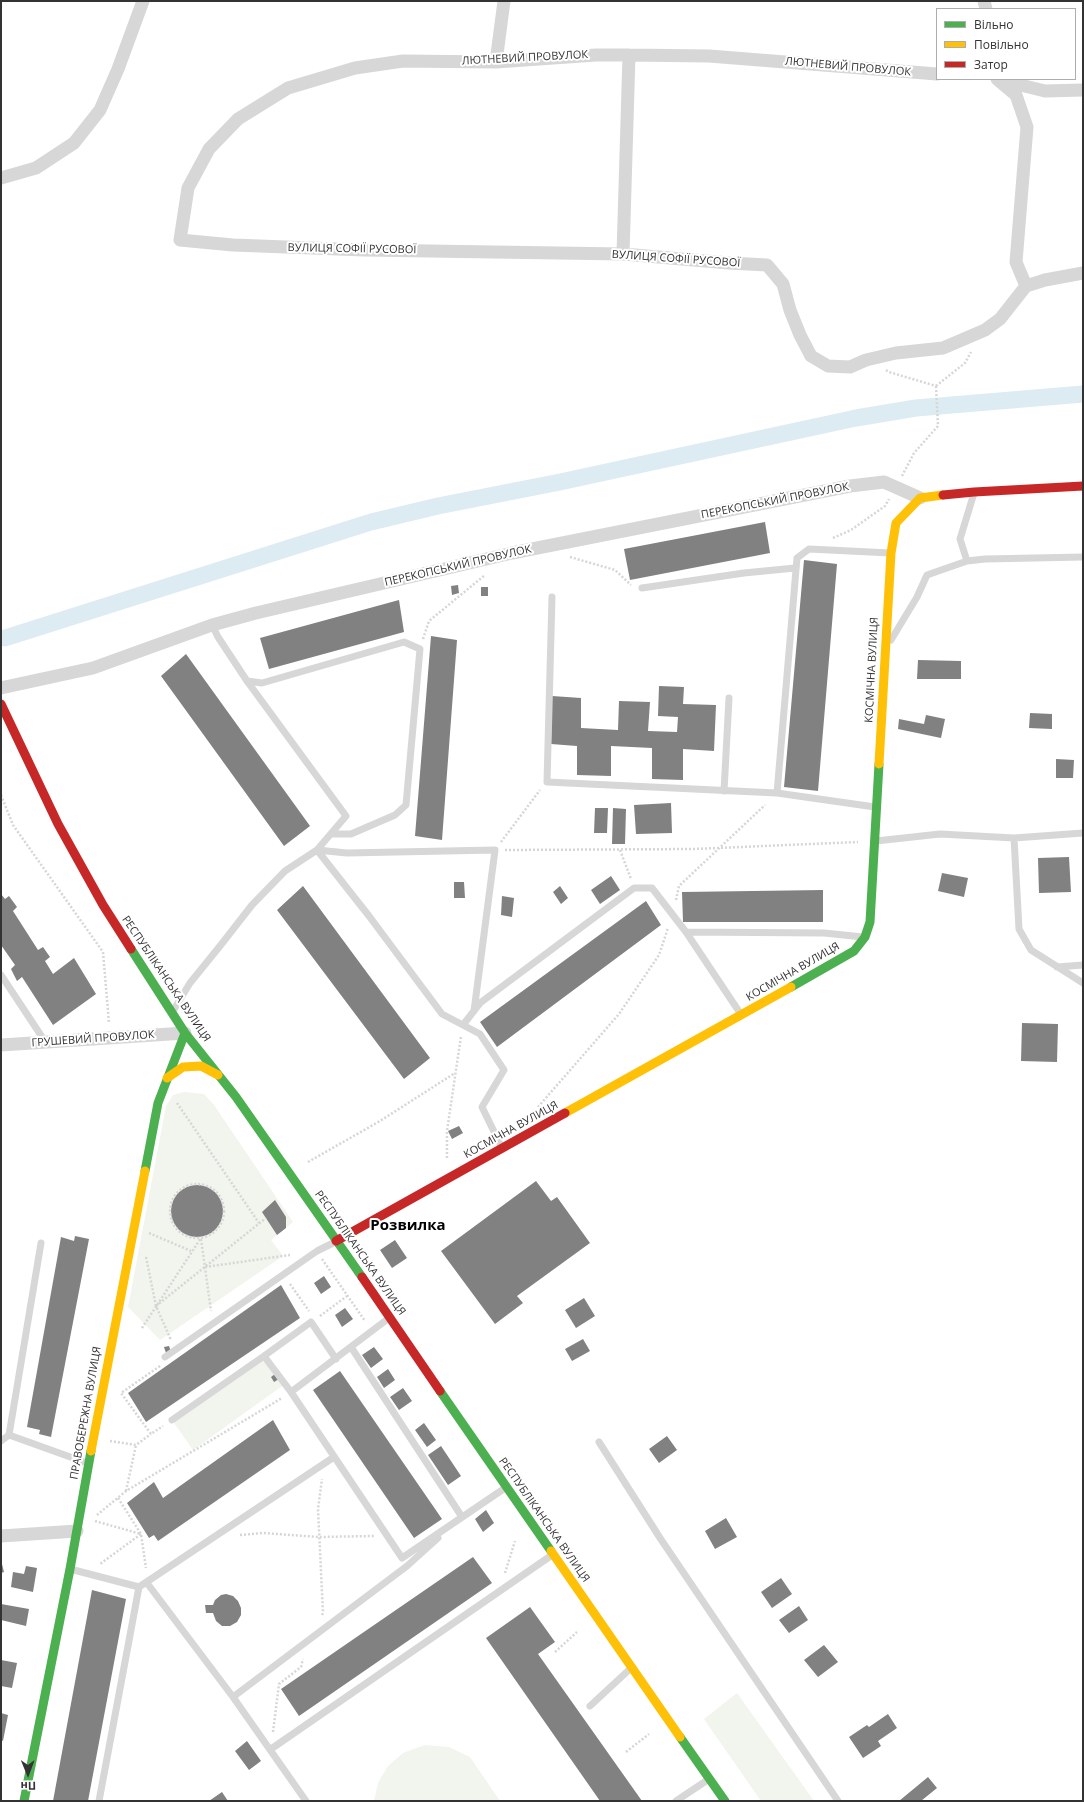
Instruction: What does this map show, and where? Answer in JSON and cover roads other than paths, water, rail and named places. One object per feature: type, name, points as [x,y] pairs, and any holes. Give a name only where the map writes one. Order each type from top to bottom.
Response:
[{"type":"street","points":[[1,178],[36,168],[74,143],[100,110],[118,69],[143,1]]},
{"type":"street","points":[[496,62],[504,1]]},
{"type":"street","name":"ЛЮТНЕВИЙ ПРОВУЛОК","points":[[180,240],[188,188],[209,149],[238,119],[288,88],[355,68],[403,61],[496,62],[596,55],[629,55],[710,56],[936,74]]},
{"type":"street","points":[[623,254],[629,55]]},
{"type":"street","points":[[998,80],[1016,94],[1027,127],[1016,262],[1026,286],[1045,280],[1083,273]]},
{"type":"street","points":[[1001,80],[1045,91],[1083,90]]},
{"type":"street","name":"ВУЛИЦЯ СОФІЇ РУСОВОЇ","points":[[180,240],[233,245],[295,248],[623,254],[767,265],[783,284],[795,323],[811,356],[828,366],[850,367],[871,359],[896,353],[943,348],[985,330],[1000,319],[1026,286]]},
{"type":"street","name":"ПЕРЕКОПСЬКИЙ ПРОВУЛОК","points":[[1,688],[93,668],[212,625],[256,613],[512,553],[850,486],[884,482],[920,498]]},
{"type":"street","points":[[920,498],[974,492],[1083,486]]},
{"type":"street","name":"КОСМІЧНА ВУЛИЦЯ","points":[[336,1242],[854,951],[865,937],[870,922],[875,807],[891,553],[896,524],[920,498]]},
{"type":"street","name":"РЕСПУБЛІКАНСЬКА ВУЛИЦЯ","points":[[1,704],[58,824],[103,905],[185,1033],[236,1097],[725,1801]]},
{"type":"street","name":"ГРУШЕВИЙ ПРОВУЛОК","points":[[1,1045],[185,1033]]},
{"type":"street","name":"ПРАВОБЕРЕЖНА ВУЛИЦЯ","points":[[24,1801],[77,1532],[101,1391],[158,1104],[185,1033]]},
{"type":"street","points":[[167,1078],[183,1067],[201,1066],[219,1076]]},
{"type":"street","points":[[1,1536],[77,1532]]},
{"type":"lane","points":[[967,561],[960,539],[974,492]]},
{"type":"lane","points":[[777,793],[797,558],[809,549],[891,553]]},
{"type":"lane","points":[[885,651],[917,597],[927,575],[967,561],[985,559],[1083,557]]},
{"type":"lane","points":[[642,588],[736,574],[795,568]]},
{"type":"lane","points":[[552,597],[547,782],[777,793],[875,807]]},
{"type":"lane","points":[[172,1013],[190,982],[252,905],[284,871],[317,850],[346,816],[247,681],[218,637],[212,625]]},
{"type":"lane","points":[[247,681],[262,683],[404,642],[420,649],[406,805],[395,815],[352,834],[332,834]]},
{"type":"lane","points":[[724,791],[729,698]]},
{"type":"lane","points":[[874,842],[940,834],[1014,838],[1083,833]]},
{"type":"lane","points":[[1014,838],[1019,929],[1031,950],[1083,983]]},
{"type":"lane","points":[[317,850],[348,853],[495,850],[474,1011]]},
{"type":"lane","points":[[317,850],[369,916],[442,1014],[480,1034],[504,1070],[482,1107],[502,1148]]},
{"type":"lane","points":[[463,1025],[480,1003],[634,888],[652,888],[686,932],[742,1015]]},
{"type":"lane","points":[[686,932],[824,933],[865,937]]},
{"type":"lane","points":[[1057,967],[1083,965]]},
{"type":"lane","points":[[1,975],[46,1043]]},
{"type":"lane","points":[[165,1360],[213,1324],[317,1252],[336,1242]]},
{"type":"lane","points":[[1,1441],[9,1435],[41,1243]]},
{"type":"lane","points":[[291,1392],[390,1318]]},
{"type":"lane","points":[[172,1420],[313,1321],[336,1359]]},
{"type":"lane","points":[[351,1347],[460,1519]]},
{"type":"lane","points":[[264,1356],[291,1392],[402,1558],[506,1487]]},
{"type":"lane","points":[[9,1435],[89,1464]]},
{"type":"lane","points":[[599,1442],[660,1538],[838,1801]]},
{"type":"lane","points":[[70,1569],[139,1587],[334,1457]]},
{"type":"lane","points":[[233,1697],[407,1566],[460,1519]]},
{"type":"lane","points":[[271,1749],[553,1555]]},
{"type":"lane","points":[[147,1583],[271,1749],[306,1801]]},
{"type":"lane","points":[[99,1801],[139,1587]]},
{"type":"lane","points":[[590,1706],[632,1668]]},
{"type":"lane","points":[[676,1801],[710,1779]]},
{"type":"waterway","points":[[5,638],[371,522],[438,506],[560,482],[856,418],[916,408],[1083,394]]},
{"type":"district","name":"Розвилка","points":[[408,1226]]}]
